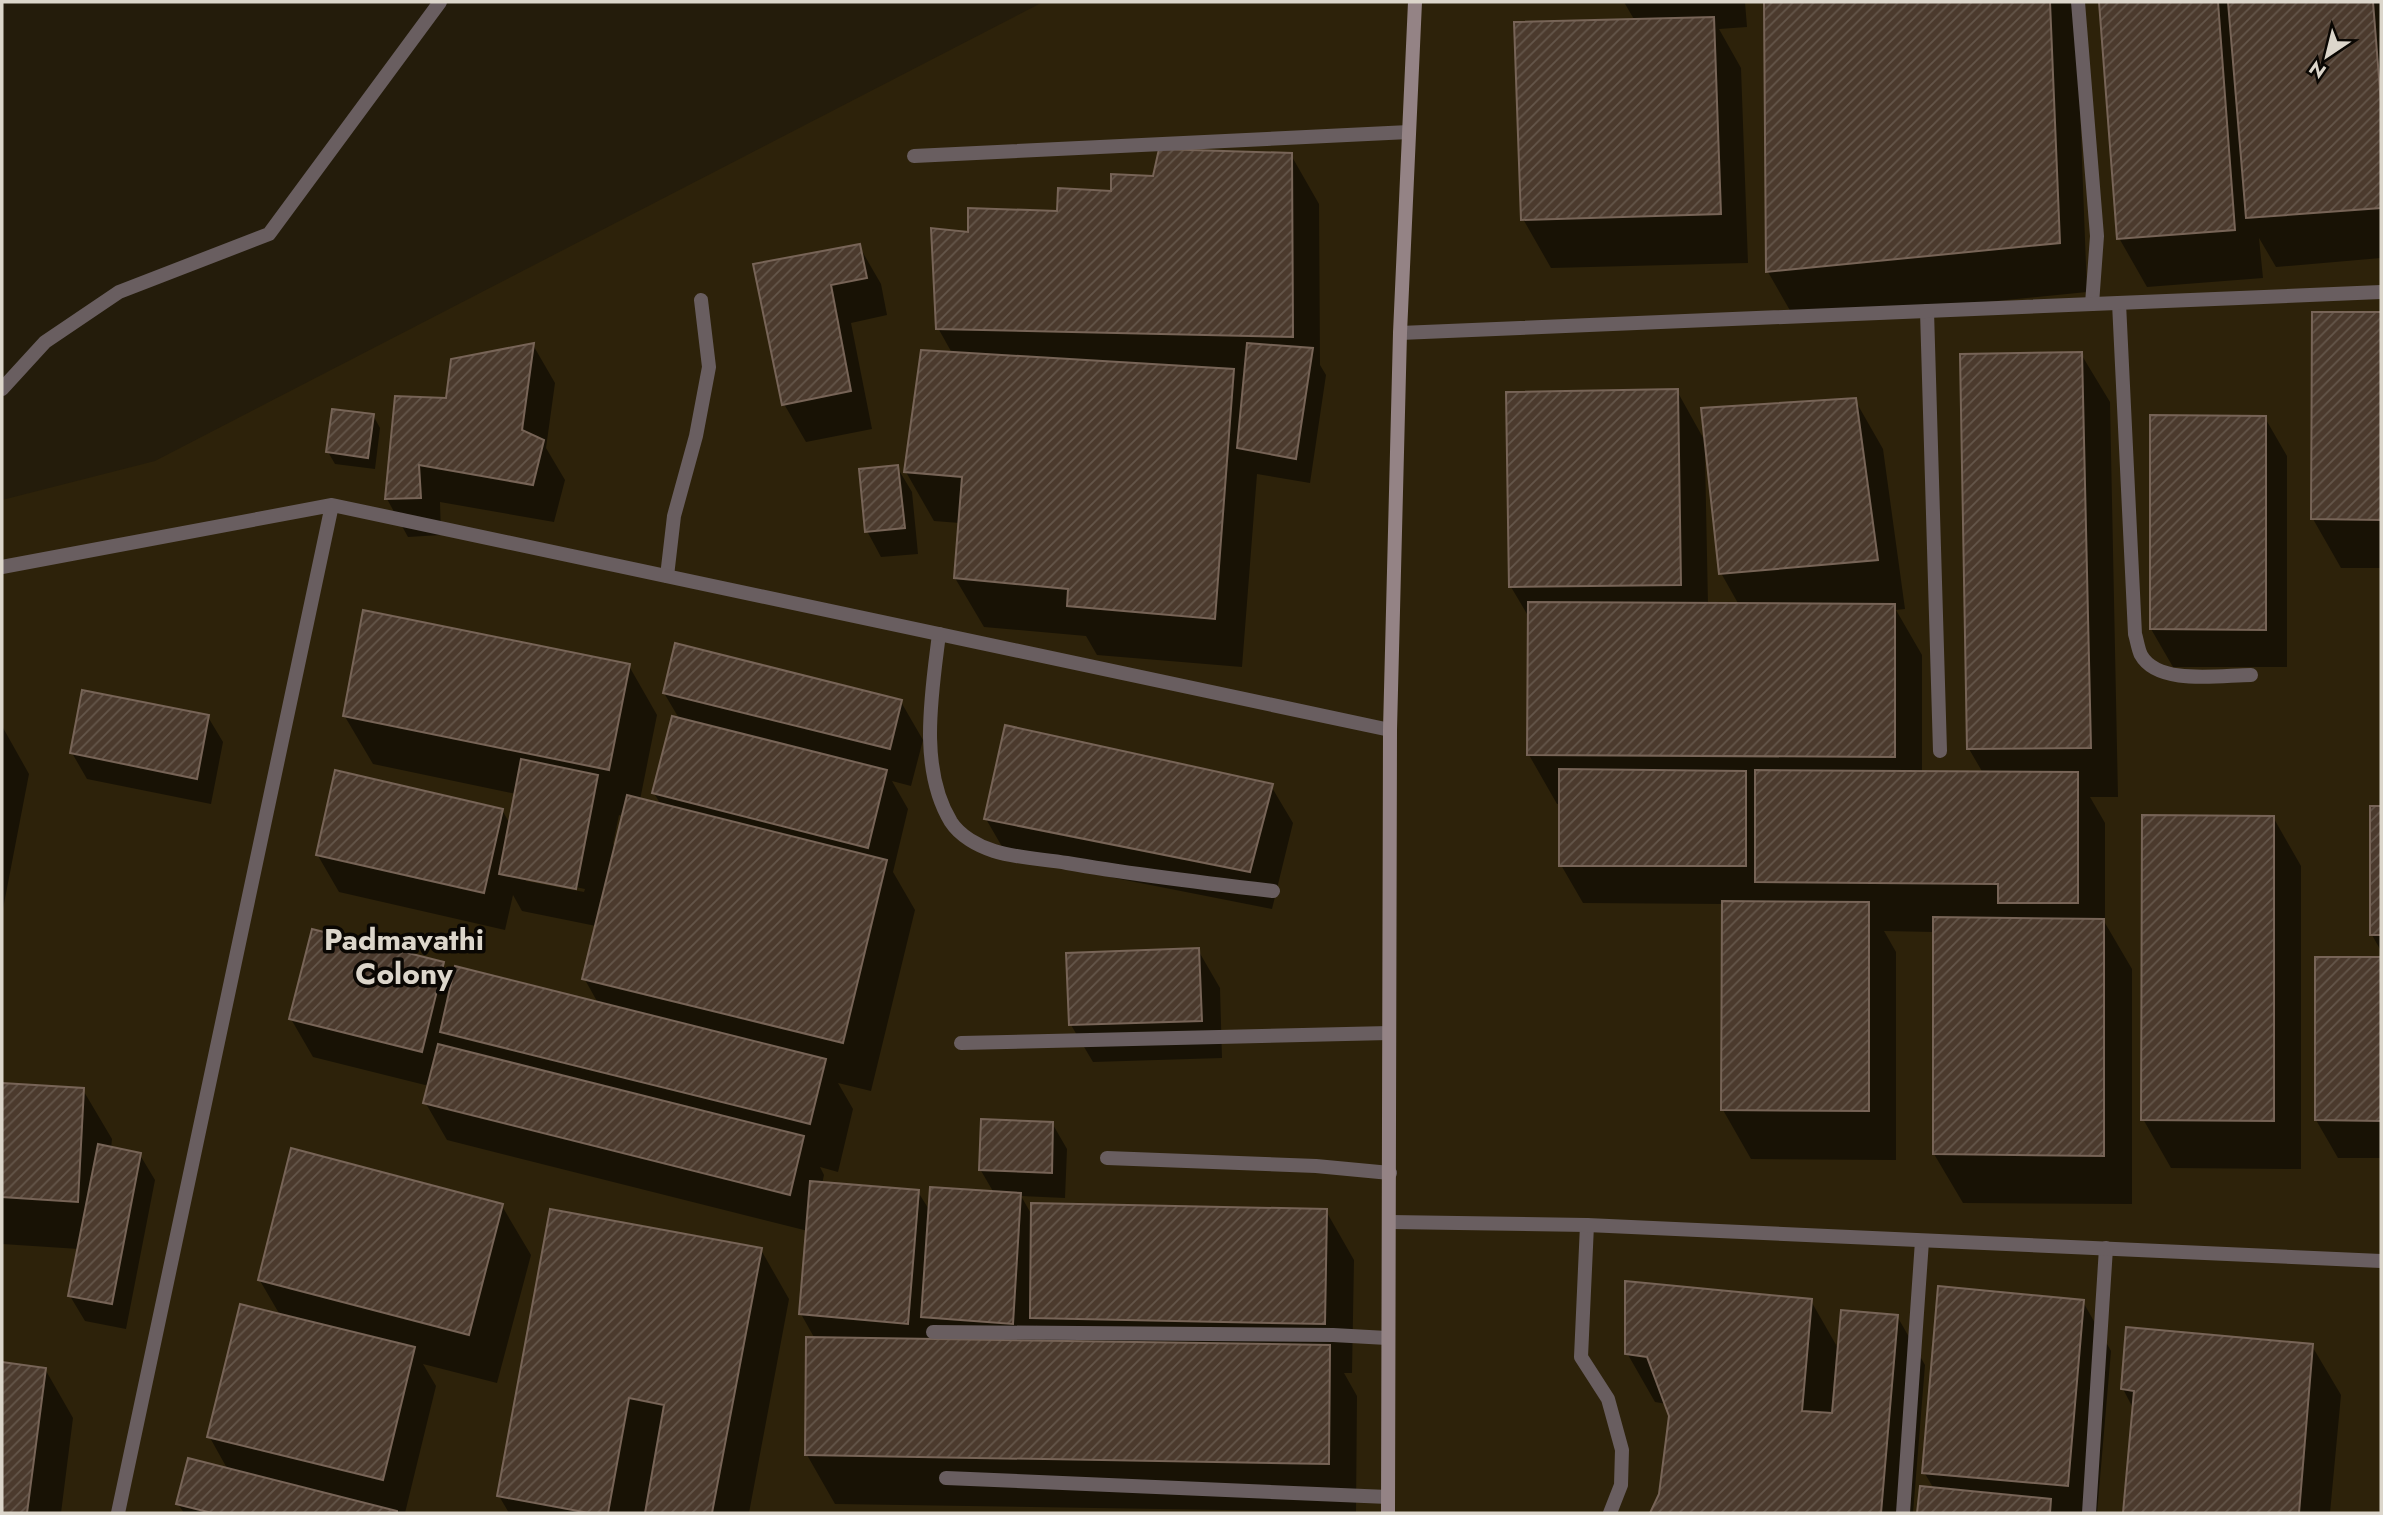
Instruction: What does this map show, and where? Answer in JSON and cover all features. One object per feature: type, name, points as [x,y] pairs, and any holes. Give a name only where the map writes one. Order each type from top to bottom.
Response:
[{"type":"street","points":[[2,390],[45,342],[119,292],[269,234],[440,2]]},
{"type":"street","points":[[1388,1513],[1390,730],[1401,333],[1415,2]]},
{"type":"street","points":[[2078,2],[2097,236],[2092,304]]},
{"type":"street","points":[[914,156],[1409,132]]},
{"type":"street","points":[[1401,333],[2381,292]]},
{"type":"street","points":[[667,576],[674,516],[696,436],[709,367],[701,300]]},
{"type":"street","points":[[2119,303],[2135,634],[2141,656],[2154,670],[2171,676],[2251,675]]},
{"type":"street","points":[[1927,311],[1940,751]]},
{"type":"street","points":[[2,567],[332,505],[1390,730]]},
{"type":"street","points":[[118,1513],[332,505]]},
{"type":"street","points":[[939,634],[931,705],[930,747],[936,784],[951,822],[970,841],[995,852],[1123,873],[1273,891]]},
{"type":"street","points":[[961,1043],[1389,1033]]},
{"type":"street","points":[[1107,1158],[1390,1173]]},
{"type":"street","points":[[1390,1222],[1587,1225],[2381,1261]]},
{"type":"street","points":[[1587,1225],[1581,1357],[1608,1399],[1622,1450],[1621,1485],[1610,1513]]},
{"type":"street","points":[[1903,1513],[1922,1241]]},
{"type":"street","points":[[2089,1513],[2106,1248]]},
{"type":"street","points":[[933,1332],[1333,1335],[1387,1338]]},
{"type":"street","points":[[947,1478],[1388,1497]]},
{"type":"shaded area","points":[[1043,2],[2381,2],[2381,1513],[2,1513],[2,500],[155,461]]},
{"type":"building","points":[[1764,2],[2050,2],[2060,243],[1766,272]]},
{"type":"building","points":[[2099,2],[2218,2],[2235,230],[2117,239]]},
{"type":"building","points":[[2228,2],[2373,2],[2381,103],[2381,208],[2246,218]]},
{"type":"building","points":[[1714,17],[1721,214],[1521,220],[1514,22]]},
{"type":"building","points":[[1159,149],[1292,153],[1293,337],[936,329],[931,228],[968,232],[968,208],[1057,211],[1058,188],[1111,191],[1111,174],[1153,176]]},
{"type":"building","points":[[860,244],[867,278],[831,285],[851,391],[782,405],[753,264]]},
{"type":"building","points":[[2312,312],[2381,312],[2381,520],[2311,519]]},
{"type":"building","points":[[534,343],[522,430],[544,440],[533,485],[419,465],[421,498],[385,499],[395,396],[446,398],[451,359]]},
{"type":"building","points":[[1247,343],[1313,348],[1296,459],[1237,448]]},
{"type":"building","points":[[921,350],[1234,369],[1215,619],[1067,606],[1068,589],[954,578],[962,477],[904,472]]},
{"type":"building","points":[[2082,352],[2091,748],[1967,749],[1960,354]]},
{"type":"building","points":[[1678,389],[1681,585],[1509,587],[1506,392]]},
{"type":"building","points":[[1856,398],[1878,560],[1719,574],[1701,408]]},
{"type":"building","points":[[332,409],[374,414],[368,458],[326,452]]},
{"type":"building","points":[[2150,415],[2266,416],[2266,630],[2150,629]]},
{"type":"building","points":[[898,465],[905,528],[865,532],[859,469]]},
{"type":"building","points":[[1528,602],[1895,604],[1895,757],[1527,755]]},
{"type":"building","points":[[363,610],[630,664],[609,770],[343,716]]},
{"type":"building","points":[[675,643],[902,700],[890,749],[663,693]]},
{"type":"building","points":[[82,690],[209,715],[197,779],[70,753]]},
{"type":"building","points":[[672,716],[887,770],[868,848],[652,793]]},
{"type":"building","points":[[1005,725],[1273,784],[1250,872],[984,819]]},
{"type":"building","points":[[521,759],[598,775],[576,889],[499,874]]},
{"type":"building","points":[[1559,769],[1746,771],[1746,866],[1559,866]]},
{"type":"building","points":[[335,770],[503,809],[484,893],[316,855]]},
{"type":"building","points":[[1755,770],[2078,772],[2078,903],[1998,903],[1998,884],[1755,882]]},
{"type":"building","points":[[627,795],[887,860],[843,1043],[582,979]]},
{"type":"building","points":[[2370,806],[2381,806],[2381,935],[2370,935]]},
{"type":"building","points":[[2142,815],[2274,816],[2274,1121],[2141,1120]]},
{"type":"building","points":[[1722,901],[1869,902],[1869,1111],[1721,1110]]},
{"type":"building","points":[[1933,917],[2104,919],[2104,1156],[1933,1154]]},
{"type":"building","points":[[312,929],[444,962],[422,1052],[289,1019]]},
{"type":"building","points":[[1199,948],[1202,1021],[1069,1025],[1066,953]]},
{"type":"building","points":[[2315,957],[2381,957],[2381,1121],[2315,1120]]},
{"type":"building","points":[[455,966],[826,1059],[810,1124],[440,1032]]},
{"type":"building","points":[[438,1044],[804,1136],[790,1195],[423,1103]]},
{"type":"building","points":[[2,1083],[84,1088],[78,1202],[2,1197]]},
{"type":"building","points":[[981,1119],[1053,1122],[1052,1173],[979,1170]]},
{"type":"building","points":[[98,1144],[141,1153],[112,1304],[68,1296]]},
{"type":"building","points":[[291,1148],[503,1204],[469,1335],[258,1280]]},
{"type":"building","points":[[810,1181],[919,1190],[908,1324],[799,1314]]},
{"type":"building","points":[[930,1187],[1021,1193],[1013,1324],[921,1317]]},
{"type":"building","points":[[1031,1203],[1327,1209],[1325,1324],[1030,1318]]},
{"type":"building","points":[[550,1209],[762,1248],[712,1513],[645,1513],[664,1405],[629,1398],[608,1513],[589,1513],[497,1496]]},
{"type":"building","points":[[1625,1281],[1812,1299],[1802,1411],[1832,1413],[1841,1310],[1898,1315],[1881,1513],[1650,1513],[1659,1494],[1669,1416],[1647,1357],[1625,1354]]},
{"type":"building","points":[[1938,1286],[2084,1300],[2068,1486],[1922,1473]]},
{"type":"building","points":[[240,1304],[415,1347],[383,1480],[207,1437]]},
{"type":"building","points":[[2126,1327],[2313,1344],[2299,1513],[2123,1513],[2134,1391],[2121,1389]]},
{"type":"building","points":[[806,1337],[1330,1345],[1329,1464],[805,1455]]},
{"type":"building","points":[[2,1362],[46,1368],[27,1513],[2,1513]]},
{"type":"building","points":[[188,1458],[397,1513],[212,1513],[176,1504]]},
{"type":"building","points":[[1920,1486],[2051,1499],[2050,1513],[1917,1513]]},
{"type":"district","name":"Padmavathi Colony","points":[[404,957]]}]
